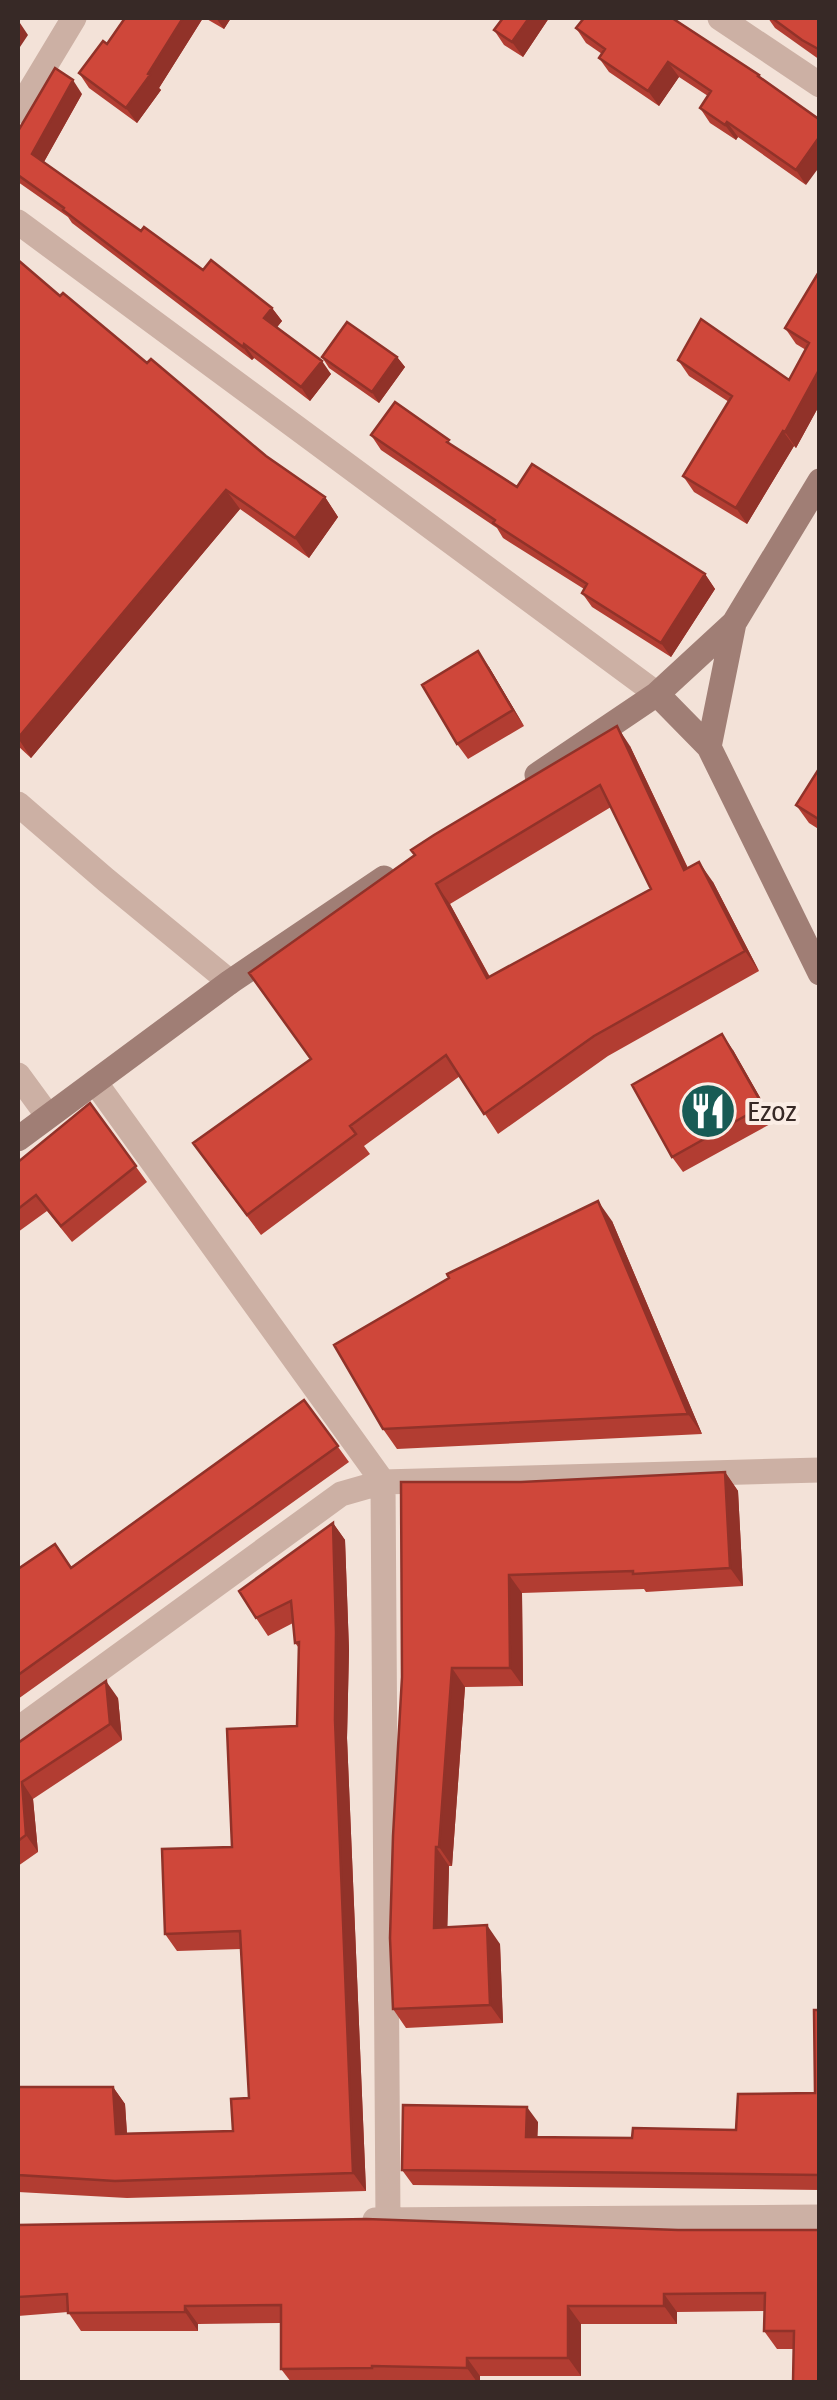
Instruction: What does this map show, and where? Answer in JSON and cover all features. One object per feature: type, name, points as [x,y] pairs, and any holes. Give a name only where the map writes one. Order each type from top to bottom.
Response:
[{"type":"main road","points":[[525,784],[658,694],[734,623],[820,481]]},
{"type":"main road","points":[[709,747],[734,623]]},
{"type":"main road","points":[[658,694],[709,747],[820,974]]},
{"type":"main road","points":[[18,1139],[230,982],[410,861]]},
{"type":"street","points":[[18,111],[74,18]]},
{"type":"street","points":[[720,18],[820,85]]},
{"type":"street","points":[[18,222],[658,694]]},
{"type":"street","points":[[18,804],[230,982]]},
{"type":"street","points":[[18,1076],[48,1116]]},
{"type":"street","points":[[96,1082],[383,1482],[388,2220]]},
{"type":"street","points":[[18,1728],[341,1494],[383,1482],[820,1470]]},
{"type":"street","points":[[349,2221],[820,2217]]},
{"type":"building","points":[[125,18],[183,18],[126,108],[79,73]]},
{"type":"building","points":[[503,18],[529,18],[512,42],[494,30]]},
{"type":"building","points":[[584,18],[672,18],[820,120],[820,136],[796,170],[700,108],[711,91],[668,62],[648,91],[599,58],[605,49],[576,28]]},
{"type":"building","points":[[772,18],[820,18],[820,50],[802,40]]},
{"type":"building","points":[[55,68],[73,80],[32,154],[203,270],[211,260],[272,308],[264,318],[322,361],[301,387],[18,175],[18,131]]},
{"type":"building","points":[[18,260],[147,363],[151,359],[266,456],[325,497],[295,538],[226,490],[18,738]]},
{"type":"building","points":[[820,270],[820,368],[736,508],[683,476],[732,396],[678,360],[701,319],[789,380],[809,343],[785,328]]},
{"type":"building","points":[[347,322],[397,357],[372,392],[322,357]]},
{"type":"building","points":[[395,402],[447,442],[517,487],[532,464],[705,574],[661,643],[582,593],[587,584],[493,523],[495,520],[371,435]]},
{"type":"building","points":[[478,651],[513,710],[457,744],[422,685]]},
{"type":"building","points":[[617,726],[684,870],[699,862],[745,951],[594,1036],[484,1114],[446,1055],[350,1126],[356,1134],[247,1215],[193,1143],[311,1059],[249,973],[415,855],[411,850]],"holes":[[[600,785],[651,889],[487,978],[436,884]]]},
{"type":"building","points":[[820,767],[820,820],[796,805]]},
{"type":"building","name":"Ezoz","points":[[722,1034],[763,1106],[672,1157],[632,1085]]},
{"type":"building","points":[[90,1103],[136,1166],[61,1226],[36,1195],[18,1209],[18,1162]]},
{"type":"building","points":[[598,1201],[688,1414],[383,1429],[334,1345],[449,1278],[447,1274]]},
{"type":"building","points":[[304,1400],[338,1446],[18,1675],[18,1569],[55,1544],[71,1568]]},
{"type":"building","points":[[725,1472],[730,1568],[509,1575],[510,1668],[452,1668],[436,1847],[434,1928],[487,1925],[490,2005],[393,2009],[390,1938],[402,1677],[401,1482],[521,1482]]},
{"type":"building","points":[[333,1523],[335,1720],[353,2173],[115,2181],[18,2175],[18,2087],[113,2087],[116,2134],[233,2131],[231,2099],[249,2098],[240,1931],[165,1934],[162,1849],[232,1847],[227,1729],[297,1726],[299,1642],[295,1643],[291,1601],[256,1618],[239,1591]]},
{"type":"building","points":[[106,1681],[110,1724],[22,1782],[26,1835],[18,1841],[18,1743]]},
{"type":"building","points":[[814,2010],[820,2010],[820,2175],[402,2170],[403,2105],[527,2107],[526,2137],[632,2138],[633,2128],[736,2130],[738,2094],[815,2093]]},
{"type":"building","points":[[366,2219],[678,2230],[820,2230],[820,2382],[793,2382],[794,2331],[764,2331],[765,2293],[664,2294],[664,2306],[568,2306],[568,2358],[467,2358],[467,2368],[281,2369],[281,2305],[185,2306],[185,2312],[68,2313],[67,2294],[18,2297],[18,2225]]},
{"type":"place","name":"Ezoz","points":[[708,1111]]}]
